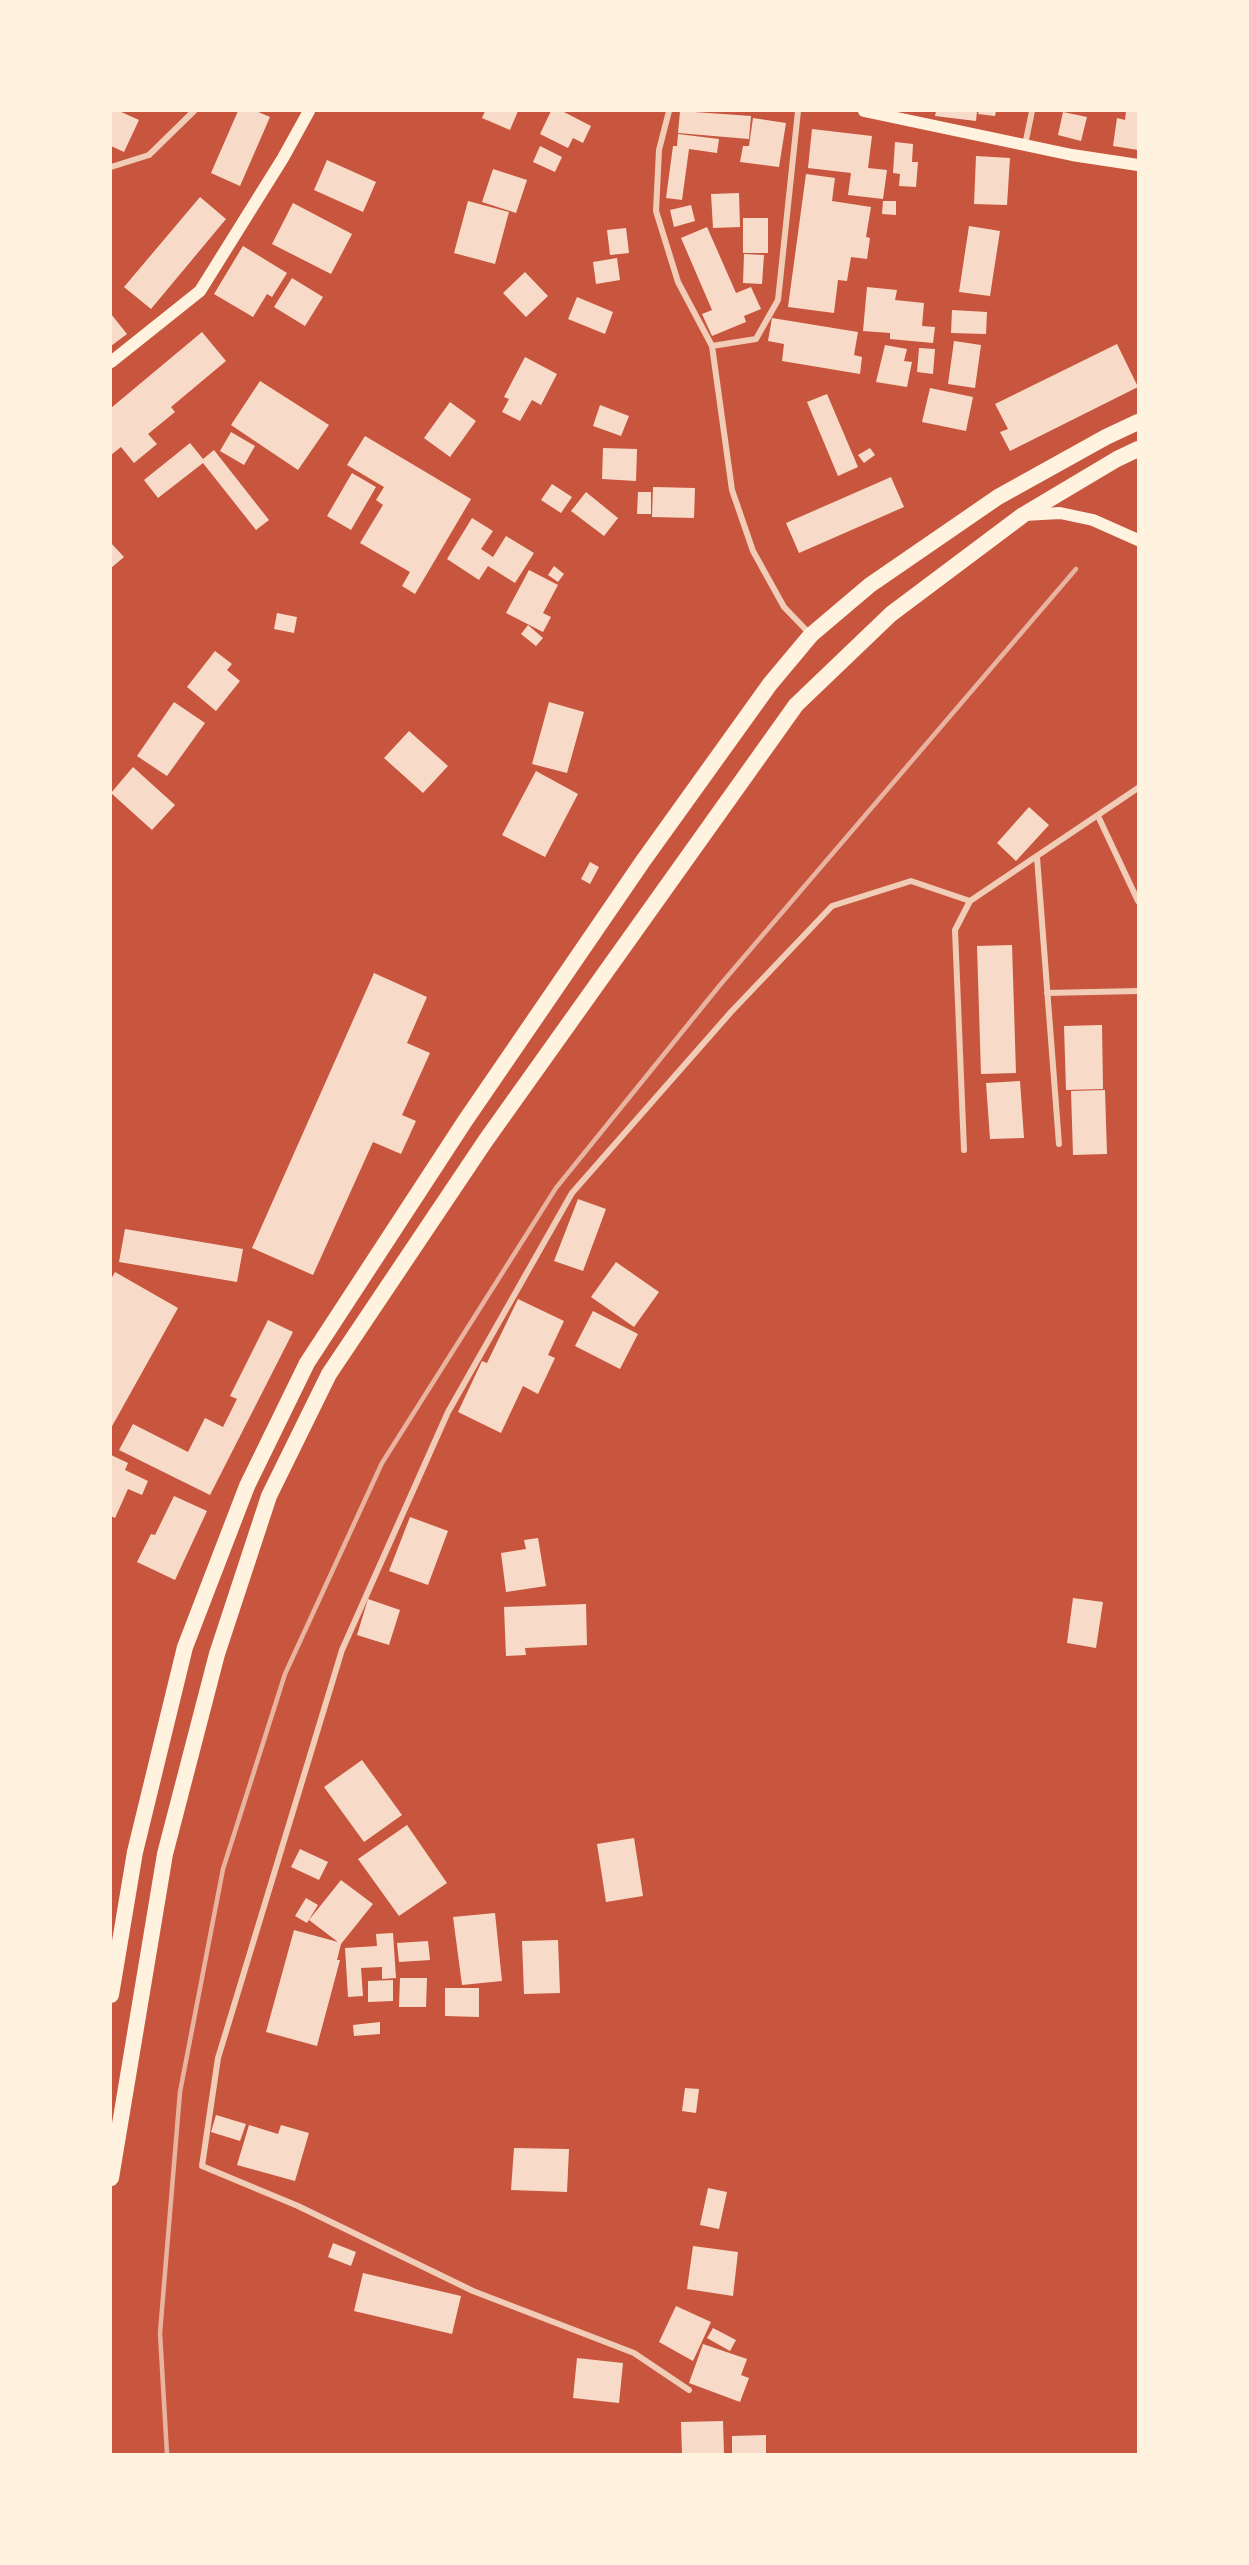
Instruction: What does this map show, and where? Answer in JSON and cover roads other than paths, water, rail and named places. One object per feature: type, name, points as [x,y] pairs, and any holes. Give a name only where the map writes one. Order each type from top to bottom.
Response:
[{"type":"highway","points":[[111,1995],[135,1852],[185,1647],[247,1486],[307,1363],[459,1130],[643,861],[770,684],[811,635],[870,585],[998,497],[1106,437],[1138,422]]},
{"type":"highway","points":[[111,2178],[165,1854],[217,1654],[269,1496],[329,1374],[486,1140],[796,705],[891,614],[1023,515],[1138,449]]},
{"type":"main road","points":[[111,362],[200,291],[283,158],[309,111]]},
{"type":"main road","points":[[864,111],[930,123],[1025,145],[1138,165]]},
{"type":"main road","points":[[1023,515],[1060,513],[1093,520],[1138,540]]},
{"type":"street","points":[[111,167],[149,155],[194,111]]},
{"type":"street","points":[[669,111],[659,150],[656,211],[678,282],[712,346],[732,490],[753,551],[784,607],[811,635]]},
{"type":"street","points":[[712,346],[756,339],[778,300],[798,111]]},
{"type":"street","points":[[1025,145],[1032,111]]},
{"type":"street","points":[[964,1150],[955,930],[970,901],[1138,788]]},
{"type":"street","points":[[1098,816],[1138,901]]},
{"type":"street","points":[[1037,857],[1059,1144]]},
{"type":"street","points":[[688,2390],[634,2353],[473,2291],[298,2206],[202,2166],[218,2058],[342,1650],[448,1412],[572,1193],[730,1012],[832,906],[911,881],[970,901]]},
{"type":"street","points":[[1047,993],[1138,991]]},
{"type":"railway","points":[[167,2454],[160,2333],[180,2092],[223,1869],[285,1674],[382,1463],[556,1188],[720,985],[1076,569]]}]
